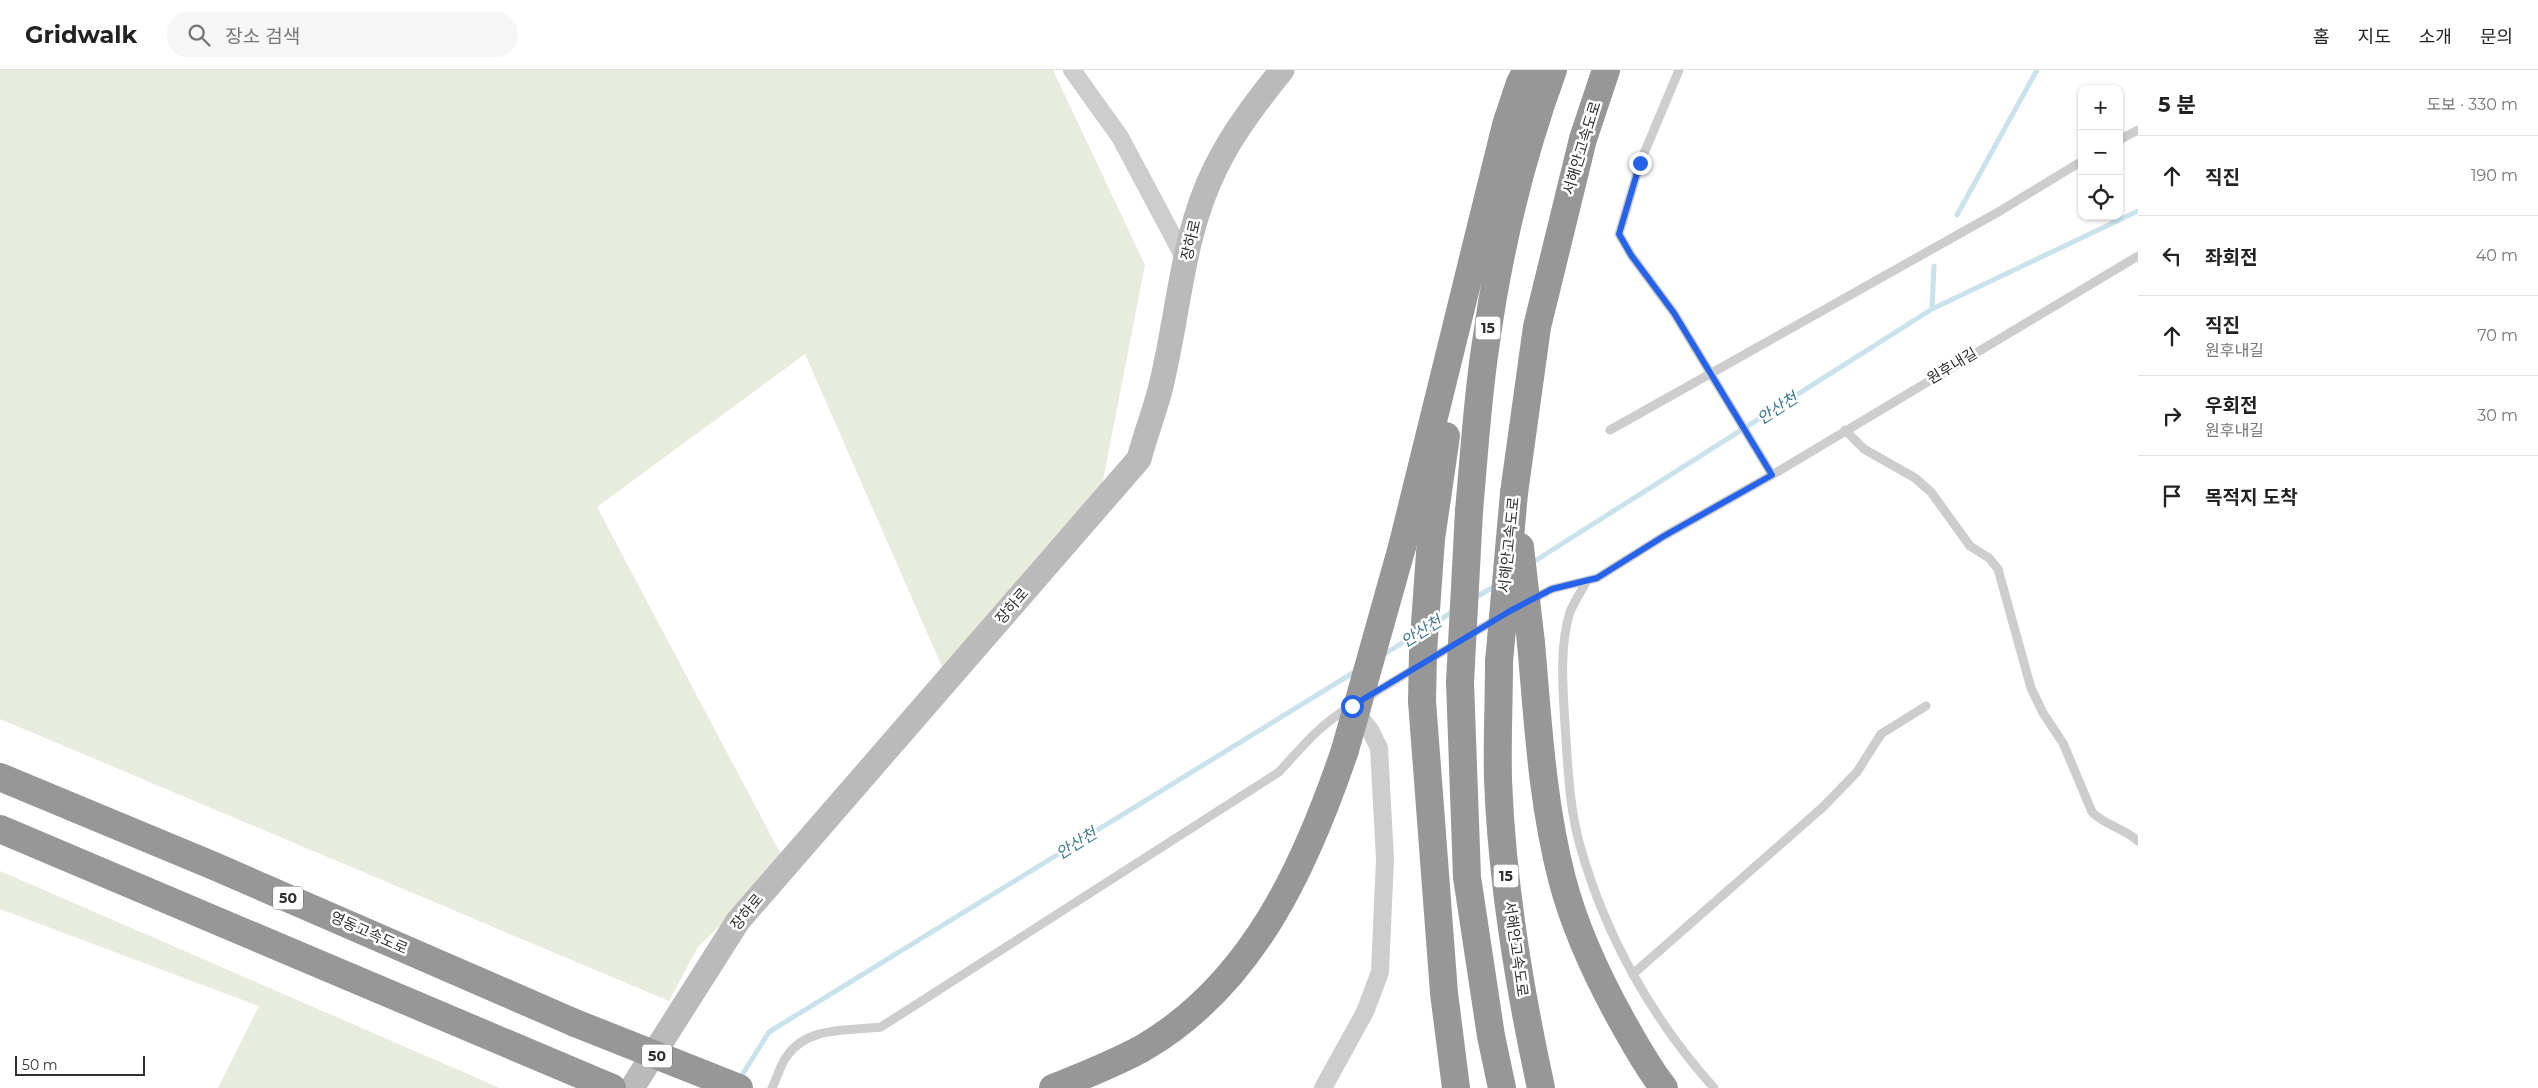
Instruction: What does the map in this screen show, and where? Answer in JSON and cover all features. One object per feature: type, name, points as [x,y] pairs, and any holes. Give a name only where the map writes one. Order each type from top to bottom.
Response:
[{"type":"highway","name":"15","points":[[1502,1088],[1491,1036],[1467,877],[1460,682],[1469,511],[1485,349],[1504,238],[1526,149],[1553,70]]},
{"type":"highway","name":"서해안고속도로","points":[[1541,1088],[1523,1004],[1506,875],[1498,780],[1499,662],[1514,493],[1537,327],[1583,139],[1606,70]]},
{"type":"highway","points":[[1052,1088],[1144,1048],[1187,1016],[1226,978],[1256,942],[1284,897],[1324,811],[1345,750],[1402,547],[1506,125],[1523,76]]},
{"type":"highway","points":[[1456,1088],[1444,993],[1422,701],[1423,652],[1431,539],[1444,448],[1466,333],[1495,238],[1526,149]]},
{"type":"highway","points":[[1514,493],[1547,809],[1562,879],[1584,947],[1649,1070],[1664,1088]]},
{"type":"highway","name":"영동고속도로","points":[[0,777],[214,866],[575,1023],[739,1088]]},
{"type":"highway","points":[[0,829],[612,1088]]},
{"type":"street","name":"장하로","points":[[632,1088],[738,921],[1139,459],[1160,391],[1199,205],[1216,166],[1253,108],[1282,70]]},
{"type":"street","points":[[1076,72],[1120,137],[1186,262]]},
{"type":"street","points":[[1323,1088],[1365,1012],[1380,972],[1385,859],[1379,748],[1370,730],[1352,706]]},
{"type":"lane","points":[[1679,70],[1640,163],[1619,234],[1631,255],[1674,313],[1770,472]]},
{"type":"lane","points":[[2123,138],[2138,130]]},
{"type":"lane","points":[[1610,430],[1713,378],[2078,163]]},
{"type":"lane","name":"원후내길","points":[[772,1088],[787,1056],[804,1040],[824,1032],[880,1027],[994,952],[1279,772],[1308,737],[1329,719],[1514,609],[1552,589],[1597,578],[1770,472],[1845,430],[2138,256]]},
{"type":"lane","points":[[1845,430],[1864,449],[1915,478],[1931,492],[1970,546],[1989,558],[1998,569],[2031,688],[2043,713],[2063,743],[2092,812],[2098,819],[2130,834],[2138,841]]},
{"type":"lane","points":[[1586,582],[1570,612],[1564,646],[1568,778],[1583,855],[1600,905],[1633,974],[1665,1025],[1714,1088]]},
{"type":"lane","points":[[1633,974],[1823,807],[1857,772],[1881,734],[1926,706]]},
{"type":"shaded area","points":[[0,70],[1053,70],[1145,265],[1098,506],[950,685],[805,354],[597,507],[785,862],[698,947],[669,1001],[0,719]]},
{"type":"shaded area","points":[[0,871],[500,1088],[218,1088],[259,1006],[0,909]]},
{"type":"waterway","points":[[1957,215],[2037,70]]},
{"type":"waterway","name":"안산천","points":[[1530,564],[1932,309],[2138,211]]},
{"type":"waterway","points":[[1932,309],[1934,266]]},
{"type":"waterway","name":"안산천","points":[[1474,598],[1497,585]]},
{"type":"waterway","name":"안산천","points":[[1434,623],[1454,611]]},
{"type":"waterway","name":"안산천","points":[[1383,655],[1416,634]]},
{"type":"waterway","name":"안산천","points":[[739,1080],[769,1032],[1356,671]]},
{"type":"route","points":[[1352,706],[1510,611],[1552,589],[1580,584],[1597,578],[1664,536],[1772,475],[1674,313],[1631,255],[1619,234],[1640,163]]}]
